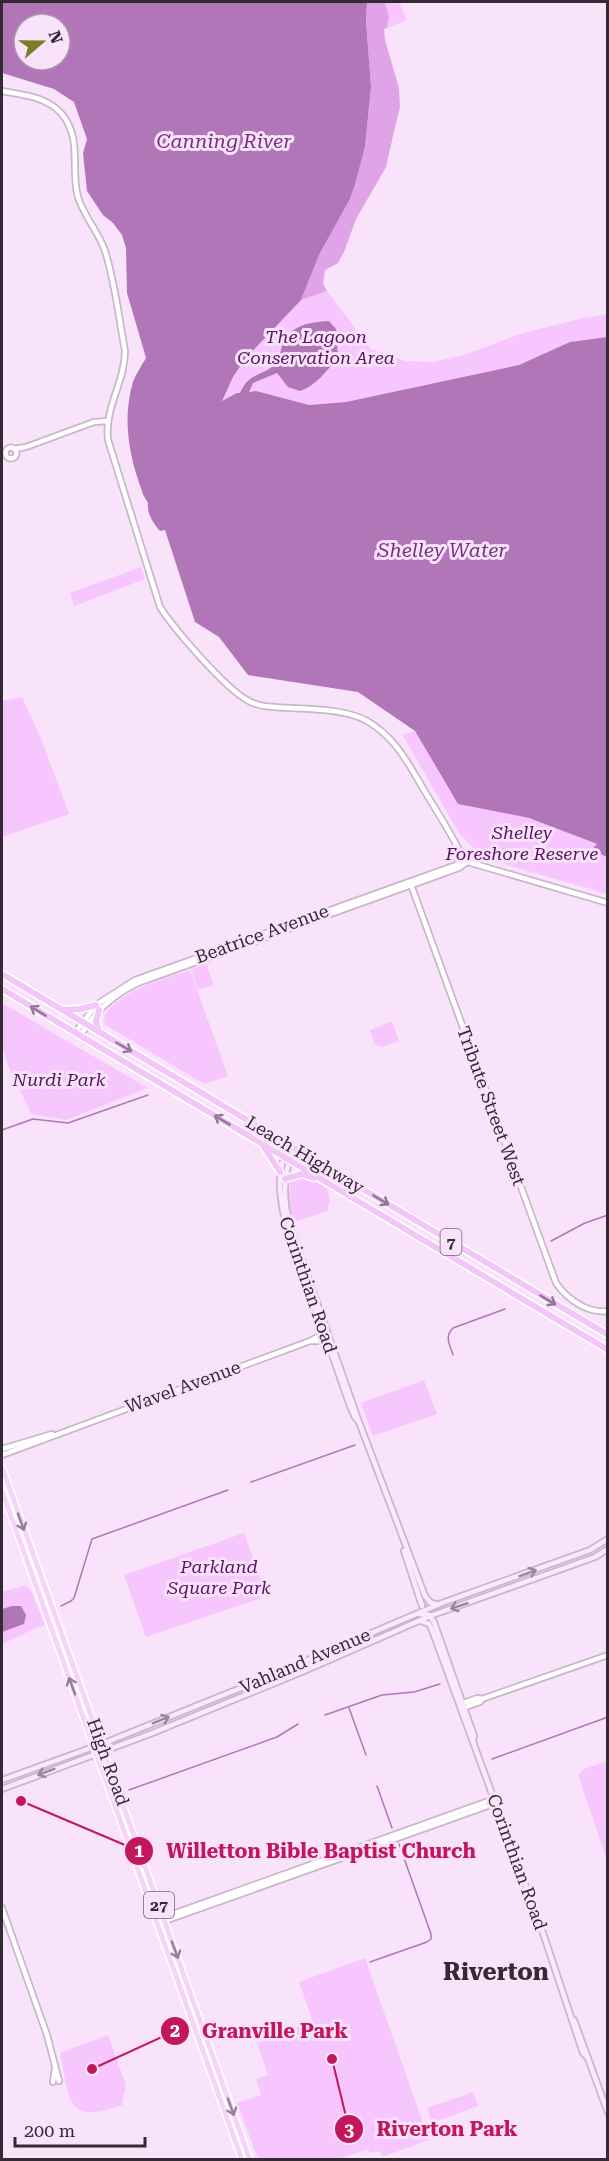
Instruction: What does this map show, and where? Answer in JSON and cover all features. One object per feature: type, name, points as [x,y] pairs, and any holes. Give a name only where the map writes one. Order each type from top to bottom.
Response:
[{"type":"highway","name":"Leach Highway","points":[[2,974],[608,1335]]},
{"type":"highway","name":"Leach Highway","points":[[2,989],[608,1350]]},
{"type":"highway","points":[[61,1010],[98,1007],[96,1021],[99,1032]]},
{"type":"highway","points":[[263,1145],[279,1172]]},
{"type":"highway","points":[[285,1179],[302,1174],[326,1182]]},
{"type":"main road","name":"Corinthian Road","points":[[292,1147],[279,1172],[285,1221],[425,1607]]},
{"type":"main road","name":"Corinthian Road","points":[[286,1158],[286,1213],[327,1335]]},
{"type":"main road","name":"High Road","points":[[2,1467],[250,2160]]},
{"type":"main road","name":"High Road","points":[[2,1491],[242,2160]]},
{"type":"main road","name":"Corinthian Road","points":[[396,1525],[426,1599],[434,1604],[442,1603]]},
{"type":"main road","name":"Vahland Avenue","points":[[2,1780],[101,1744],[328,1652],[414,1615],[425,1607],[590,1550],[608,1539]]},
{"type":"main road","name":"Vahland Avenue","points":[[2,1789],[104,1752],[331,1660],[430,1616],[595,1557],[608,1549]]},
{"type":"main road","points":[[465,1595],[475,1595],[506,1585],[502,1591]]},
{"type":"main road","points":[[425,1607],[440,1613],[434,1624]]},
{"type":"main road","points":[[414,1615],[430,1616]]},
{"type":"main road","name":"Corinthian Road","points":[[430,1616],[608,2113]]},
{"type":"main road","name":"Corinthian Road","points":[[421,1621],[429,1624],[432,1630],[461,1706]]},
{"type":"main road","points":[[328,1652],[331,1660]]},
{"type":"street","points":[[2,92],[44,100],[59,112],[73,135],[78,196],[106,253],[125,351],[124,367],[107,421],[111,453],[160,607],[171,622],[231,688],[246,700],[265,706],[337,713],[365,720],[380,729],[398,745],[459,850],[467,859],[608,903]]},
{"type":"street","points":[[26,447],[12,459],[4,455],[10,448],[26,447],[94,422],[107,421]]},
{"type":"street","points":[[14,449],[16,455]]},
{"type":"street","name":"Beatrice Avenue","points":[[77,1034],[98,1007],[138,983],[410,883],[467,859]]},
{"type":"street","name":"Tribute Street West","points":[[410,883],[554,1280],[564,1293],[577,1302],[595,1311],[608,1311]]},
{"type":"street","name":"Wavel Avenue","points":[[2,1455],[310,1341],[318,1341],[327,1335]]},
{"type":"street","name":"Wavel Avenue","points":[[2,1449],[55,1434]]},
{"type":"street","points":[[461,1706],[478,1698],[482,1699],[608,1655]]},
{"type":"street","points":[[156,1922],[495,1801]]},
{"type":"street","points":[[2,1908],[47,2036],[59,2081]]},
{"type":"street","points":[[53,2082],[55,2066]]},
{"type":"green space","points":[[385,2],[399,2],[407,20],[387,28],[389,17]]},
{"type":"green space","name":"The Lagoon Conservation Area","points":[[327,291],[371,349],[405,361],[433,362],[464,355],[520,334],[607,314],[607,337],[570,342],[520,365],[346,402],[309,405],[288,401],[221,402],[245,359],[295,305],[301,300]]},
{"type":"green space","points":[[141,567],[145,579],[74,606],[70,593]]},
{"type":"green space","points":[[22,697],[42,741],[69,814],[2,837],[2,701]]},
{"type":"green space","name":"Shelley Foreshore Reserve","points":[[415,731],[458,804],[529,818],[598,845],[596,847],[598,854],[607,857],[607,894],[497,862],[477,851],[460,835],[402,734]]},
{"type":"green space","points":[[206,964],[214,985],[198,990],[191,969]]},
{"type":"green space","points":[[190,970],[228,1076],[204,1084],[104,1024],[105,1014],[123,998],[144,986]]},
{"type":"green space","name":"Nurdi Park","points":[[2,1003],[148,1088],[66,1120],[31,1114],[3,1051]]},
{"type":"green space","points":[[392,1021],[399,1041],[382,1047],[375,1045],[370,1030]]},
{"type":"green space","points":[[304,1176],[327,1188],[330,1200],[327,1211],[298,1221],[294,1218],[290,1208],[290,1180]]},
{"type":"green space","points":[[424,1380],[437,1414],[373,1436],[361,1403]]},
{"type":"green space","name":"Parkland Square Park","points":[[244,1533],[267,1596],[146,1637],[124,1575]]},
{"type":"green space","points":[[26,1585],[32,1593],[45,1626],[2,1644],[2,1592]]},
{"type":"green space","points":[[607,1761],[608,1860],[578,1775],[584,1769]]},
{"type":"green space","points":[[365,1958],[429,2140],[382,2157],[379,2151],[370,2153],[368,2149],[338,2159],[258,2159],[237,2103],[261,2095],[256,2079],[268,2075],[257,2043],[313,2022],[299,1982]]},
{"type":"green space","points":[[108,2035],[126,2085],[122,2105],[103,2111],[80,2110],[73,2104],[69,2095],[60,2053]]},
{"type":"green space","points":[[473,2092],[478,2106],[432,2123],[427,2108]]},
{"type":"shaded area","points":[[367,2],[385,2],[389,17],[387,28],[384,29],[385,40],[399,88],[400,107],[386,167],[356,219],[338,263],[325,270],[323,284],[327,291],[301,300],[319,255],[350,199],[365,147],[371,87],[366,21]]},
{"type":"water","name":"Shelley Water","points":[[2,2],[367,2],[366,21],[371,87],[365,147],[350,199],[319,255],[301,300],[245,359],[233,377],[222,401],[240,393],[246,382],[274,365],[290,333],[301,326],[315,322],[329,321],[336,329],[338,358],[325,373],[300,391],[288,387],[277,373],[253,383],[249,392],[256,391],[309,405],[346,402],[519,365],[570,342],[607,337],[607,857],[595,852],[594,847],[597,844],[529,818],[458,804],[415,731],[358,692],[248,675],[219,637],[195,622],[165,530],[160,531],[150,515],[148,503],[137,478],[128,437],[130,396],[134,379],[146,358],[127,293],[126,248],[122,235],[103,215],[87,191],[83,153],[87,139],[74,102],[54,89],[2,73]]},
{"type":"water","points":[[21,1606],[26,1615],[24,1624],[2,1632],[2,1609]]},
{"type":"waterway","points":[[2,1130],[33,1119],[68,1123],[148,1095]]},
{"type":"waterway","points":[[551,1241],[585,1223],[608,1215]]},
{"type":"waterway","points":[[453,1355],[448,1338],[453,1328],[505,1309]]},
{"type":"waterway","points":[[251,1482],[355,1445]]},
{"type":"waterway","points":[[61,1606],[74,1598],[92,1539],[228,1490]]},
{"type":"waterway","points":[[325,1715],[382,1695],[414,1692],[440,1684]]},
{"type":"waterway","points":[[349,1708],[366,1755]]},
{"type":"waterway","points":[[492,1759],[608,1717]]},
{"type":"waterway","points":[[129,1790],[277,1737],[298,1724]]},
{"type":"waterway","points":[[377,1786],[392,1828]]},
{"type":"waterway","points":[[370,1962],[431,1939],[399,1844]]},
{"type":"place","name":"Willetton Bible Baptist Church","points":[[21,1801]]},
{"type":"place","name":"Riverton Park","points":[[332,2059]]},
{"type":"place","name":"Granville Park","points":[[92,2069]]},
{"type":"district","name":"Riverton","points":[[496,1972]]},
{"type":"water label","name":"Canning River","points":[[224,141]]}]
